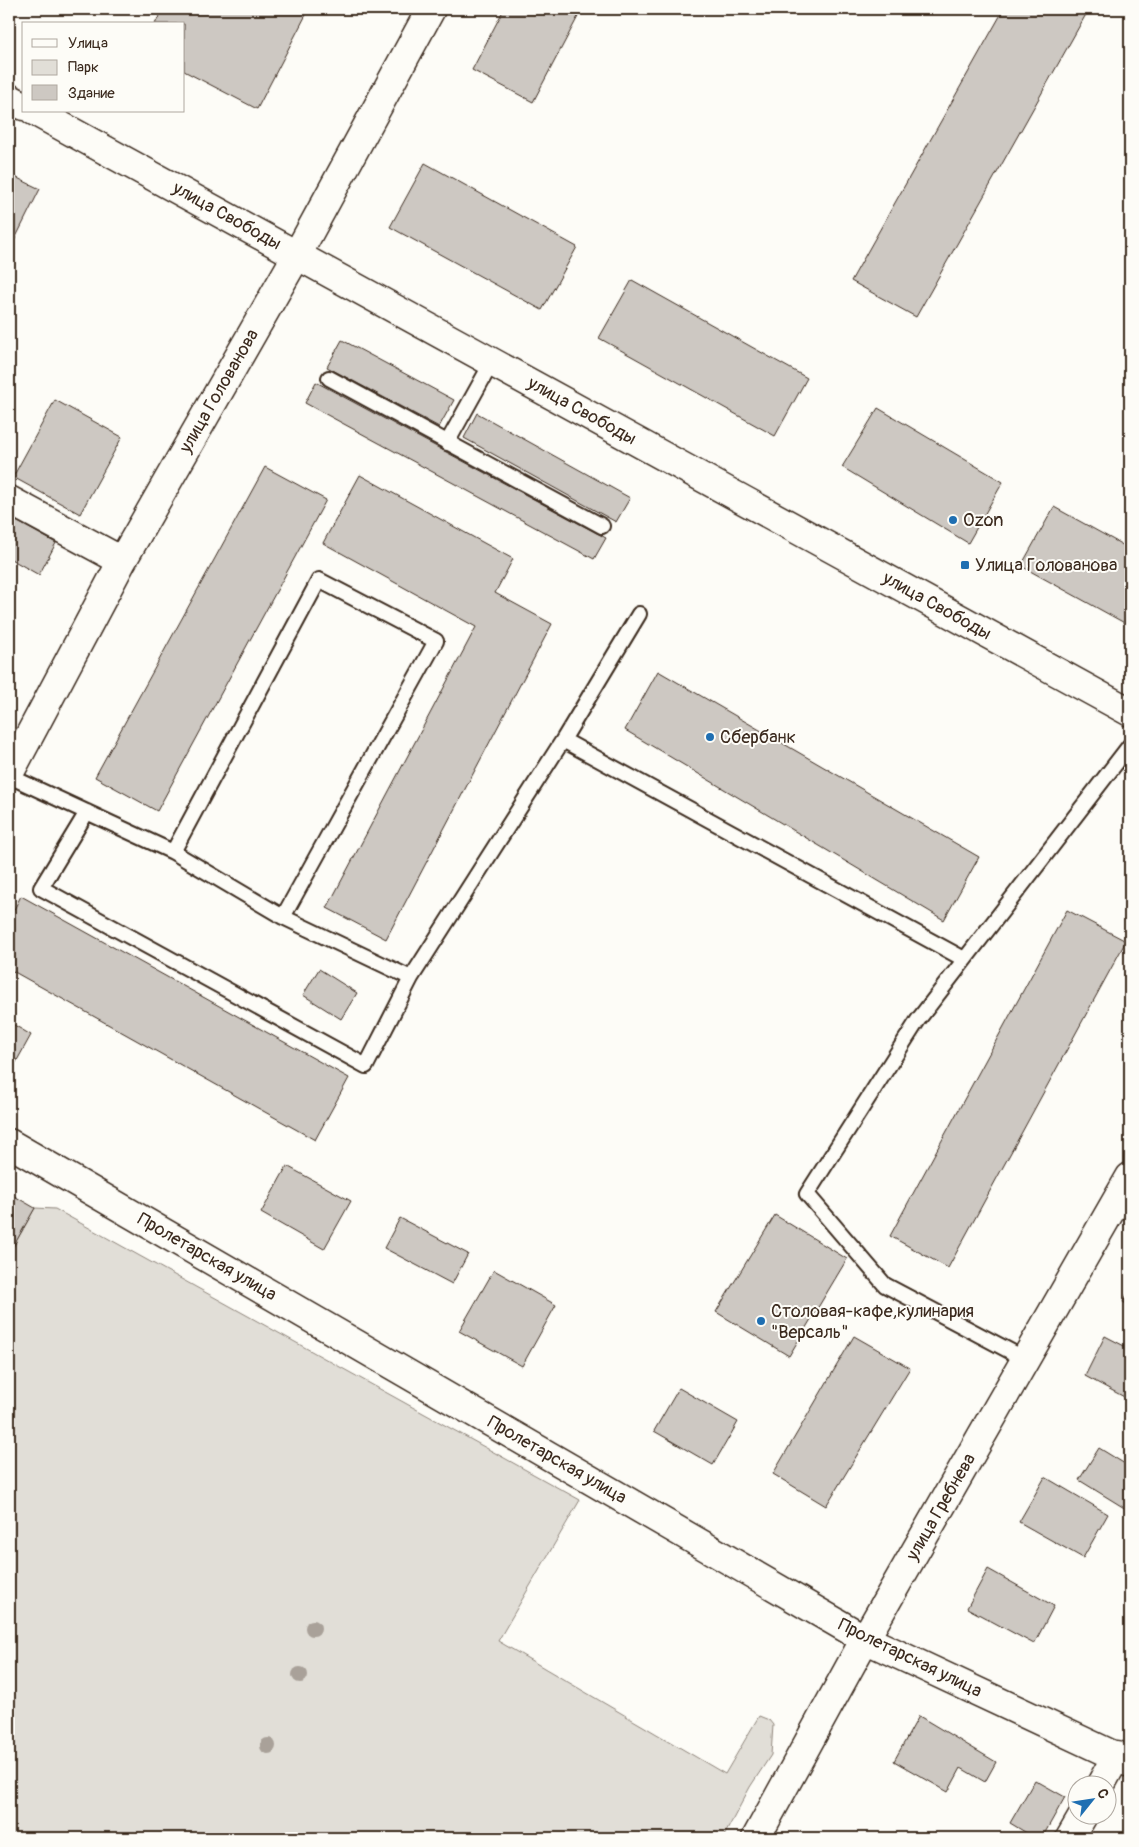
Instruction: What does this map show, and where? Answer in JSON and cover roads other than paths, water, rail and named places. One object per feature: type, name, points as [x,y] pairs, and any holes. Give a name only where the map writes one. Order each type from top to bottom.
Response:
[{"type":"street","name":"улица Голованова","points":[[9,775],[122,561],[298,255],[431,9]]},
{"type":"street","points":[[9,98],[22,105]]},
{"type":"street","name":"улица Свободы","points":[[36,112],[1130,712]]},
{"type":"street","points":[[9,500],[122,561]]},
{"type":"street","name":"Пролетарская улица","points":[[9,1143],[865,1639],[1124,1759],[1110,1774]]},
{"type":"street","name":"улица Гребнева","points":[[756,1838],[865,1639],[1130,1177]]},
{"type":"street","points":[[1070,1838],[1078,1824]]},
{"type":"lane","points":[[447,443],[492,362]]},
{"type":"lane","points":[[329,378],[602,526]]},
{"type":"lane","points":[[173,852],[319,580],[436,641],[283,917]]},
{"type":"lane","points":[[87,812],[41,888],[366,1066],[411,978],[563,740],[639,614]]},
{"type":"lane","points":[[563,740],[964,959]]},
{"type":"lane","points":[[1025,1359],[885,1285],[807,1194],[918,1020],[1130,745]]},
{"type":"lane","points":[[9,775],[173,852],[283,917],[411,978]]},
{"type":"place","name":"Ozon","points":[[953,520]]},
{"type":"place","name":"Улица Голованова","points":[[965,565]]},
{"type":"place","name":"Сбербанк","points":[[710,737]]},
{"type":"place","name":"Столовая-кафе,кулинария \"Версаль\"","points":[[761,1321]]}]
